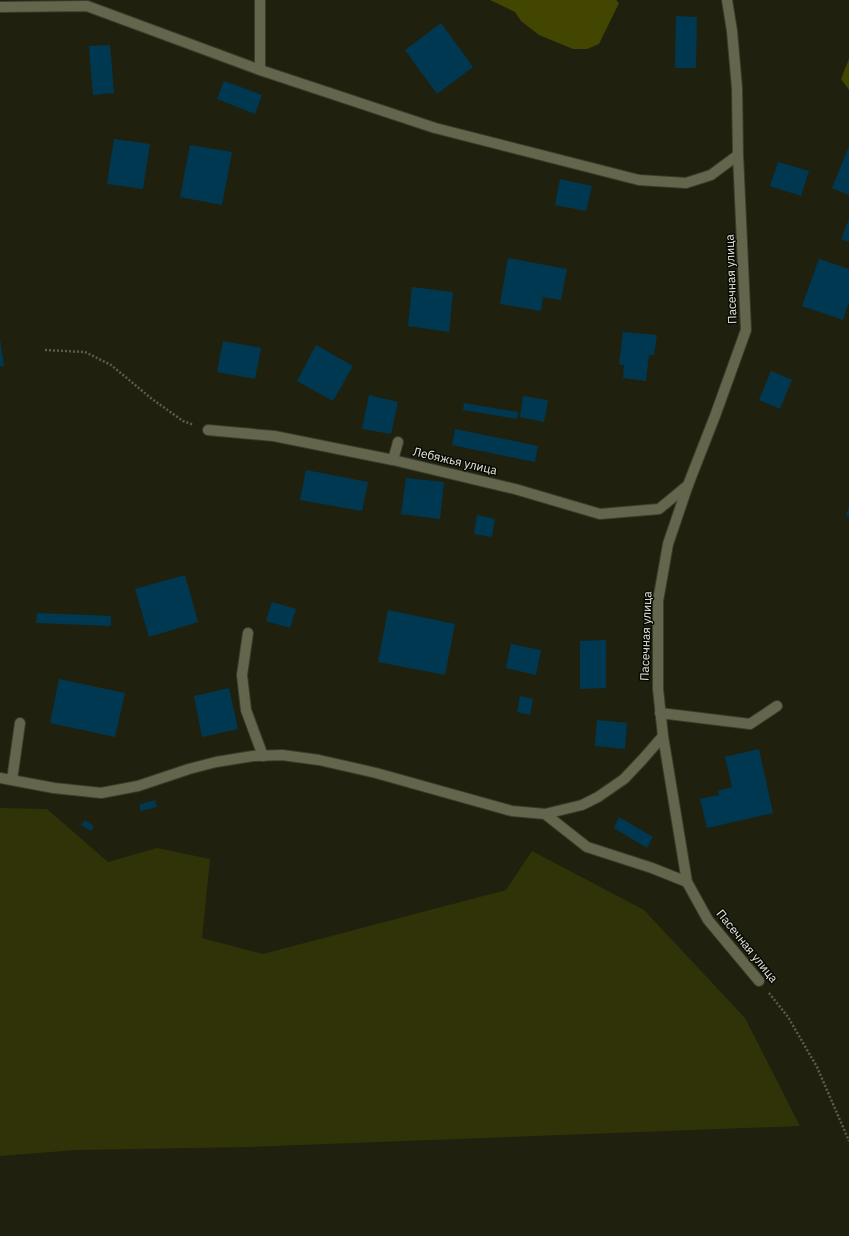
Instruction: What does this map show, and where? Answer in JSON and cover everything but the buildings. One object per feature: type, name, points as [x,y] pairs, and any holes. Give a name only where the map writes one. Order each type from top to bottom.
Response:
[{"type":"street","points":[[260,0],[260,70]]},
{"type":"street","name":"Пасечная улица","points":[[727,0],[732,31],[737,88],[738,155],[746,330],[716,416],[688,485],[668,544],[658,601],[658,689],[663,736],[687,882],[708,920],[759,981]]},
{"type":"street","points":[[0,7],[87,6],[260,70],[435,128],[639,180],[686,183],[711,175],[738,155]]},
{"type":"street","name":"Лебяжья улица","points":[[208,430],[274,436],[394,460],[515,489],[600,514],[659,509],[688,485]]},
{"type":"street","points":[[394,460],[398,442]]},
{"type":"street","points":[[248,633],[242,675],[246,710],[263,756]]},
{"type":"street","points":[[660,713],[750,724],[777,706]]},
{"type":"street","points":[[12,780],[20,723]]},
{"type":"street","points":[[0,778],[54,788],[101,793],[138,786],[189,769],[216,762],[282,755],[319,760],[376,773],[512,811],[545,814],[582,805],[598,797],[624,779],[663,736]]},
{"type":"street","points":[[545,814],[587,847],[652,868],[687,882]]},
{"type":"path","points":[[45,350],[85,352],[111,365],[152,399],[183,421],[208,430]]},
{"type":"path","name":"Пасечная улица","points":[[759,981],[788,1017],[817,1067],[849,1141]]},
{"type":"green space","points":[[0,808],[47,809],[108,862],[157,848],[210,859],[202,938],[263,954],[506,890],[532,851],[644,910],[745,1018],[800,1126],[247,1147],[76,1150],[0,1156]]},
{"type":"shaded area","points":[[490,0],[616,0],[619,3],[599,44],[587,49],[573,49],[539,35],[521,21],[515,12]]},
{"type":"shaded area","points":[[849,59],[849,90],[841,79]]}]
